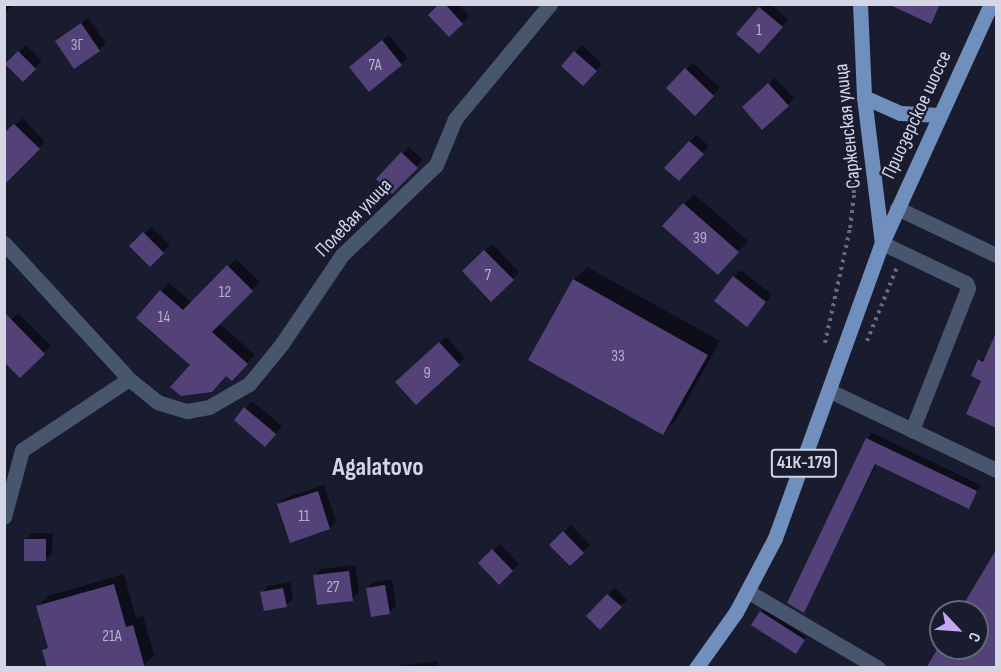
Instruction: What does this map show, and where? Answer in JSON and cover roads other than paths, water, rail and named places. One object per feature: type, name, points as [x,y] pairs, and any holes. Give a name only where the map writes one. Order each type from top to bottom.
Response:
[{"type":"main road","name":"Сарженская улица","points":[[860,4],[864,97],[882,243]]},
{"type":"main road","name":"Приозерское шоссе","points":[[882,243],[991,4]]},
{"type":"main road","points":[[864,97],[900,113],[940,115]]},
{"type":"main road","name":"41К-179","points":[[696,668],[747,591],[775,538],[882,243]]},
{"type":"street","name":"Полевая улица","points":[[4,243],[129,379],[157,402],[187,411],[209,407],[249,384],[281,345],[342,255],[436,165],[455,119],[515,52],[550,4]]},
{"type":"street","points":[[897,208],[996,255]]},
{"type":"street","points":[[882,243],[966,283],[968,288],[912,430]]},
{"type":"street","points":[[4,516],[22,450],[129,379]]},
{"type":"street","points":[[830,391],[996,470]]},
{"type":"street","points":[[747,591],[878,668]]},
{"type":"district","name":"Agalatovo","points":[[378,468]]}]
